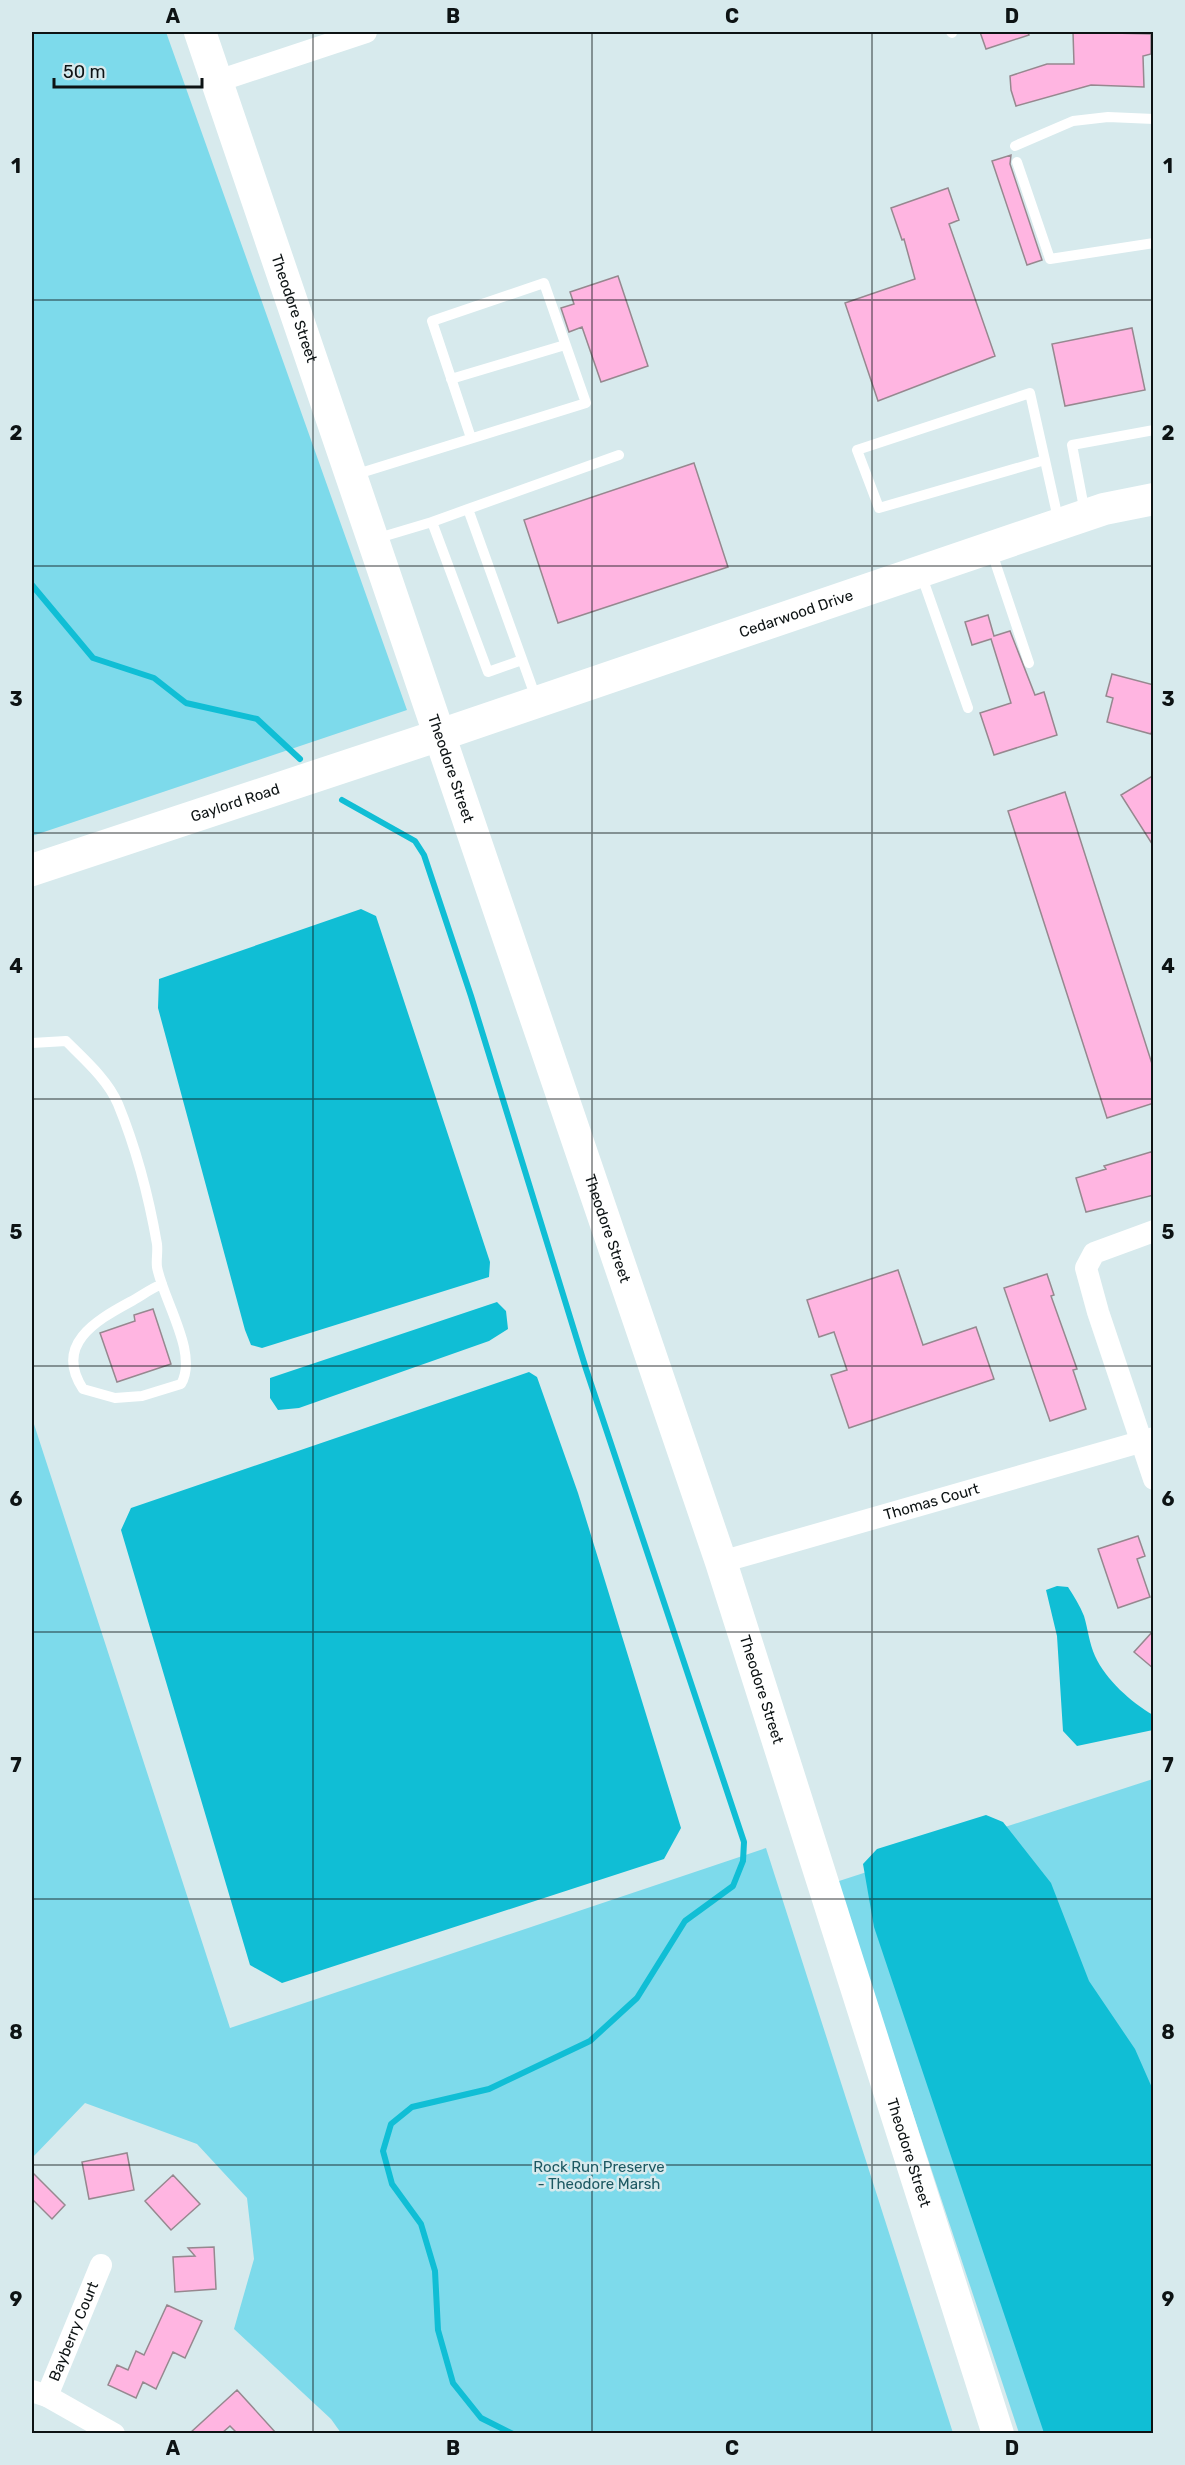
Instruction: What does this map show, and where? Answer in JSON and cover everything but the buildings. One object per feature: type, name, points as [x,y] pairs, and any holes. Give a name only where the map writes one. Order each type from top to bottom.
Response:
[{"type":"street","name":"Theodore Street","points":[[200,32],[721,1562],[998,2433]]},
{"type":"street","points":[[218,81],[366,32]]},
{"type":"street","name":"Cedarwood Drive","points":[[440,735],[1104,509],[1154,499]]},
{"type":"street","name":"Gaylord Road","points":[[32,870],[440,735]]},
{"type":"street","points":[[1154,1231],[1094,1253],[1086,1268],[1098,1312],[1147,1440],[1154,1479]]},
{"type":"street","name":"Thomas Court","points":[[721,1562],[1147,1440]]},
{"type":"street","name":"Bayberry Court","points":[[39,2394],[101,2265]]},
{"type":"street","points":[[39,2394],[114,2433]]},
{"type":"lane","points":[[1014,146],[1073,121],[1108,117],[1154,119]]},
{"type":"lane","points":[[1017,162],[1050,259],[1154,243]]},
{"type":"lane","points":[[351,475],[586,403],[544,283],[432,321],[471,438]]},
{"type":"lane","points":[[451,379],[565,345]]},
{"type":"lane","points":[[1045,460],[879,508],[857,450],[1030,393],[1045,460],[1072,520]]},
{"type":"lane","points":[[1072,520],[1072,445],[1154,430]]},
{"type":"lane","points":[[373,540],[432,522],[619,455]]},
{"type":"lane","points":[[468,509],[537,702]]},
{"type":"lane","points":[[432,522],[488,672],[522,660]]},
{"type":"lane","points":[[990,547],[1029,663]]},
{"type":"lane","points":[[920,571],[968,708]]},
{"type":"lane","points":[[32,1043],[66,1041],[102,1081],[117,1102],[148,1204],[157,1247],[157,1266],[182,1341],[186,1375],[181,1384],[142,1396],[115,1398],[83,1389],[74,1376],[73,1360],[81,1336],[95,1322],[144,1292],[162,1284]]},
{"type":"green space","points":[[32,32],[166,32],[407,710],[32,836]]},
{"type":"green space","name":"Rock Run Preserve - Theodore Marsh","points":[[32,1418],[230,2028],[766,1848],[953,2433],[341,2433],[331,2419],[234,2329],[254,2259],[247,2198],[197,2144],[85,2103],[32,2158]]},
{"type":"green space","points":[[1153,1779],[1153,2433],[1019,2433],[836,1882]]},
{"type":"shaded area","points":[[361,909],[376,916],[490,1262],[489,1277],[262,1348],[251,1345],[245,1330],[158,1008],[159,979]]},
{"type":"shaded area","points":[[497,1302],[506,1311],[508,1329],[489,1341],[299,1408],[278,1410],[270,1398],[270,1378]]},
{"type":"shaded area","points":[[529,1372],[537,1377],[578,1493],[681,1828],[664,1859],[282,1983],[250,1965],[121,1530],[131,1508]]},
{"type":"shaded area","points":[[1057,1586],[1068,1587],[1084,1616],[1091,1646],[1100,1665],[1120,1690],[1153,1715],[1153,1730],[1077,1746],[1063,1731],[1057,1636],[1046,1590]]},
{"type":"shaded area","points":[[986,1815],[1003,1822],[1051,1883],[1089,1981],[1135,2049],[1153,2090],[1153,2433],[1044,2433],[874,1927],[863,1864],[877,1849]]},
{"type":"waterway","points":[[32,585],[93,658],[154,678],[186,703],[257,719],[300,759]]},
{"type":"waterway","points":[[342,800],[415,841],[424,855],[471,996],[586,1369],[744,1842],[743,1861],[733,1886],[685,1921],[637,1998],[590,2041],[489,2089],[412,2107],[391,2124],[383,2151],[392,2184],[421,2224],[435,2271],[438,2330],[453,2383],[481,2418],[513,2434]]}]
